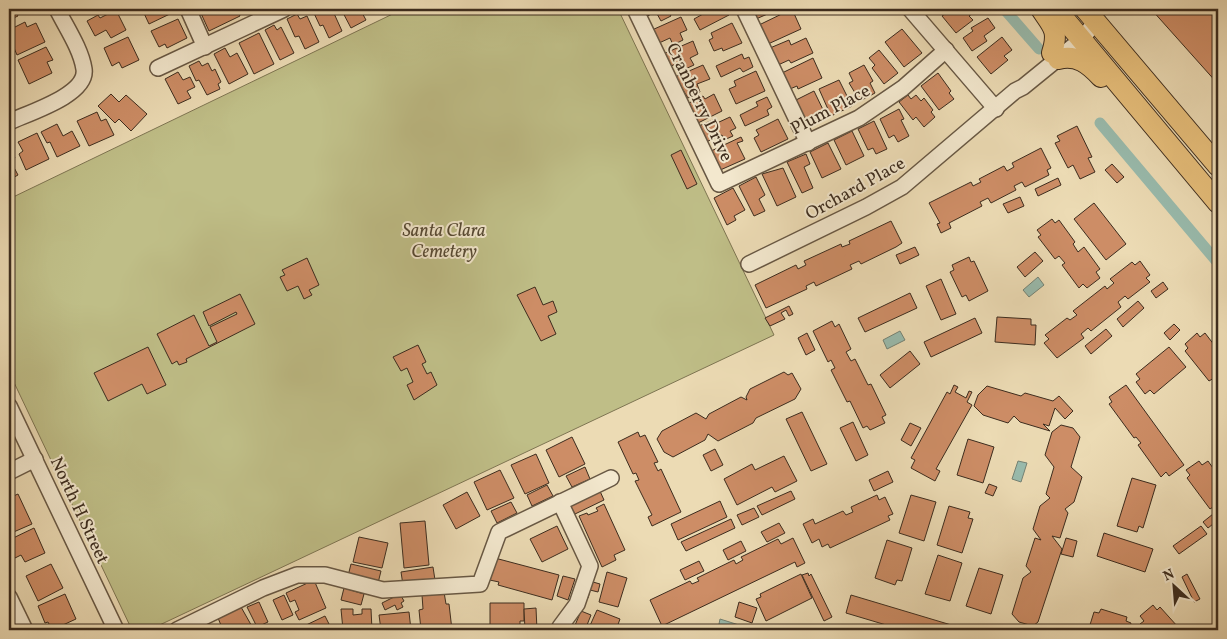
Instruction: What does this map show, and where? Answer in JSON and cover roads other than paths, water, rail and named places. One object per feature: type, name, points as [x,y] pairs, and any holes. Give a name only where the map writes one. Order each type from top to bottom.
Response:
[{"type":"main road","points":[[1041,9],[1054,26],[1056,34],[1055,56],[1074,58],[1086,62],[1170,146]]},
{"type":"main road","points":[[1056,9],[1218,203]]},
{"type":"main road","points":[[1091,15],[1218,166]]},
{"type":"street","points":[[9,122],[75,90],[82,82],[85,72],[82,62],[57,9]]},
{"type":"street","points":[[188,9],[205,47]]},
{"type":"street","points":[[158,68],[284,9]]},
{"type":"street","name":"Cranberry Drive","points":[[635,9],[719,184]]},
{"type":"street","points":[[744,9],[808,143]]},
{"type":"street","points":[[910,9],[996,109]]},
{"type":"street","name":"Orchard Place","points":[[749,264],[866,208],[902,187],[1015,91],[1023,88],[1055,56],[1079,36],[1091,15]]},
{"type":"street","name":"Plum Place","points":[[719,184],[808,143],[880,105],[946,50]]},
{"type":"street","name":"North H Street","points":[[9,406],[116,630]]},
{"type":"street","points":[[9,472],[35,459]]},
{"type":"street","points":[[177,630],[276,582],[297,575],[324,575],[383,590],[480,584],[499,532],[611,478]]},
{"type":"street","points":[[560,502],[590,566],[577,604],[560,627]]},
{"type":"street","points":[[9,597],[25,630]]},
{"type":"waterway","points":[[1004,9],[1039,49]]},
{"type":"waterway","points":[[1100,123],[1218,263]]},
{"type":"park label","name":"Santa Clara Cemetery","points":[[444,240]]}]
